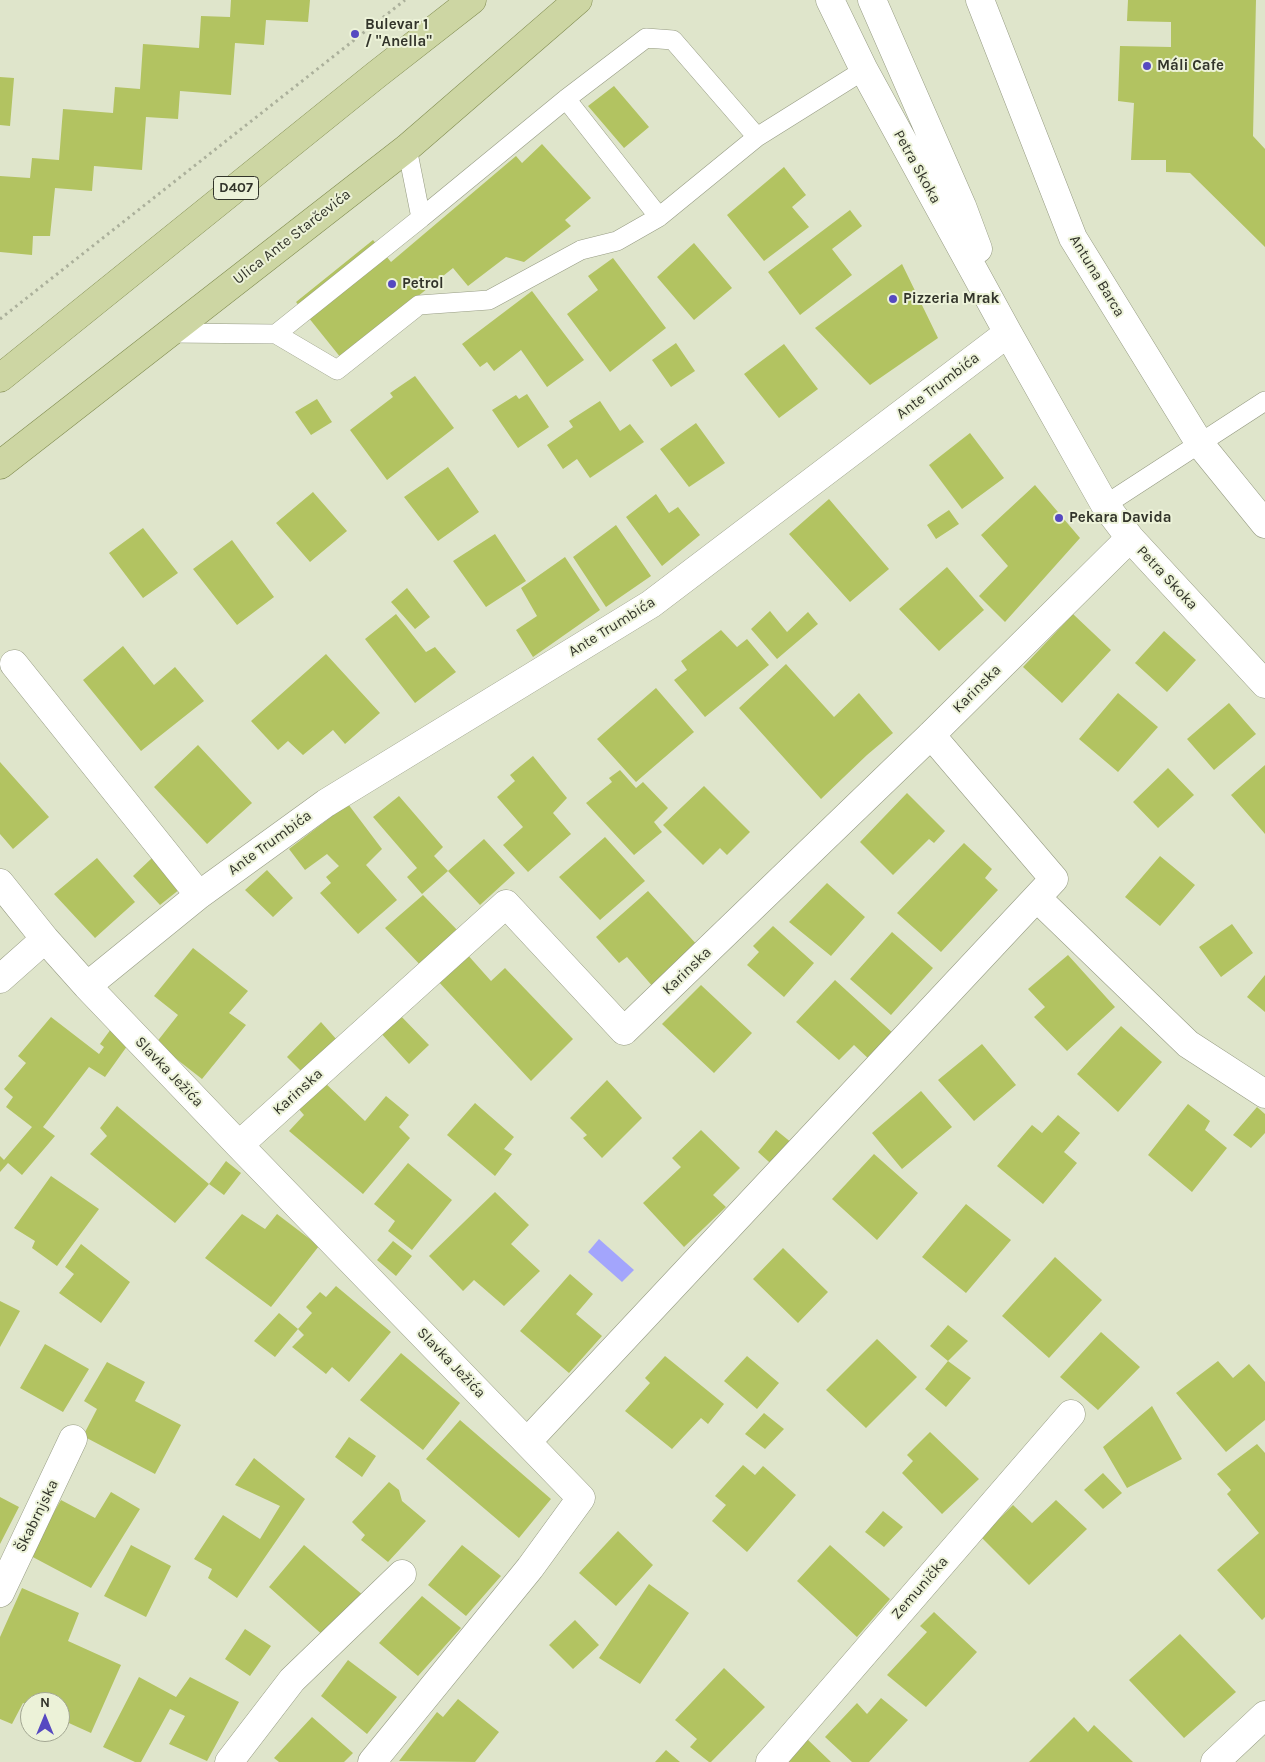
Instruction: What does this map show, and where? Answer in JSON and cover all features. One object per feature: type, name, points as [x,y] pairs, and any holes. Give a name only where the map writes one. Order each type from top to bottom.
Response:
[{"type":"main road","name":"D407","points":[[0,378],[360,87],[472,0]]},
{"type":"main road","name":"Ulica Ante Starčevića","points":[[0,465],[407,148],[578,0]]},
{"type":"street","name":"Petra Skoka","points":[[830,0],[864,70],[1105,505],[1130,538],[1265,684]]},
{"type":"street","name":"Petra Skoka","points":[[872,0],[962,206],[1008,333]]},
{"type":"street","name":"Antuna Barca","points":[[980,0],[1073,238],[1200,444],[1265,524]]},
{"type":"street","name":"Ante Trumbića","points":[[87,986],[199,895],[326,803],[651,604],[1008,333]]},
{"type":"street","name":"Karinska","points":[[239,1145],[506,904],[624,1031],[930,735],[1130,538]]},
{"type":"street","points":[[14,664],[199,895]]},
{"type":"street","points":[[527,1442],[1054,879],[930,735]]},
{"type":"street","points":[[0,883],[87,986]]},
{"type":"street","points":[[1038,898],[1188,1044],[1265,1094]]},
{"type":"street","points":[[0,979],[46,939]]},
{"type":"street","name":"Slavka Ježića","points":[[87,986],[581,1498],[530,1568],[372,1762]]},
{"type":"street","name":"Zemunička","points":[[770,1762],[1071,1414]]},
{"type":"street","name":"Škabrnjska","points":[[0,1593],[73,1439]]},
{"type":"street","points":[[229,1762],[292,1680],[402,1574]]},
{"type":"street","points":[[1214,1762],[1265,1715]]},
{"type":"lane","points":[[276,334],[566,99],[646,38],[673,40],[757,137]]},
{"type":"lane","points":[[170,333],[276,334],[337,370],[419,306],[489,300],[581,250],[617,241],[659,217],[757,137],[864,70]]},
{"type":"lane","points":[[566,99],[659,217]]},
{"type":"lane","points":[[407,148],[421,218]]},
{"type":"lane","points":[[1105,505],[1265,400]]},
{"type":"path","points":[[0,319],[406,0]]},
{"type":"water","points":[[599,1239],[634,1270],[622,1282],[588,1252]]},
{"type":"building","points":[[231,0],[310,0],[308,22],[266,20],[264,45],[235,43],[231,95],[180,91],[178,119],[146,117],[142,170],[94,166],[92,191],[55,188],[50,236],[33,236],[32,255],[0,252],[0,176],[30,178],[32,158],[59,160],[63,109],[113,113],[115,87],[140,89],[143,44],[199,48],[201,16],[230,17]]},
{"type":"building","points":[[1128,0],[1256,0],[1253,136],[1265,149],[1265,247],[1190,173],[1166,172],[1166,160],[1131,160],[1134,103],[1118,101],[1120,46],[1171,47],[1171,22],[1127,21]]},
{"type":"building","points":[[0,77],[14,78],[10,126],[0,125]]},
{"type":"building","points":[[614,86],[649,127],[624,148],[588,106]]},
{"type":"building","points":[[542,144],[591,198],[565,220],[571,226],[524,262],[506,257],[468,286],[453,268],[341,358],[296,302],[373,240],[391,262],[516,156],[522,163]]},
{"type":"building","points":[[784,167],[806,195],[792,207],[809,227],[764,261],[727,215]]},
{"type":"building","points":[[850,210],[862,226],[832,249],[852,275],[800,315],[768,272]]},
{"type":"building","points":[[694,243],[732,288],[694,320],[657,277]]},
{"type":"building","points":[[613,258],[666,328],[610,372],[567,314],[598,290],[588,276]]},
{"type":"building","points":[[902,264],[938,338],[870,385],[815,328]]},
{"type":"building","points":[[532,291],[584,360],[547,387],[521,350],[494,371],[487,362],[480,367],[462,344]]},
{"type":"building","points":[[676,343],[695,371],[671,387],[652,360]]},
{"type":"building","points":[[784,344],[818,389],[779,418],[744,374]]},
{"type":"building","points":[[415,376],[454,428],[387,480],[350,430],[393,397],[390,393]]},
{"type":"building","points":[[527,394],[549,427],[518,448],[492,410],[516,395],[519,399]]},
{"type":"building","points":[[317,399],[332,422],[311,435],[295,412]]},
{"type":"building","points":[[600,401],[620,431],[630,424],[644,442],[590,478],[577,459],[563,469],[547,445],[573,427],[569,421]]},
{"type":"building","points":[[696,423],[725,463],[689,487],[660,449]]},
{"type":"building","points":[[970,433],[1004,478],[962,509],[929,465]]},
{"type":"building","points":[[448,467],[479,512],[438,541],[404,497]]},
{"type":"building","points":[[1035,485],[1080,538],[1005,622],[979,596],[1008,566],[981,535]]},
{"type":"building","points":[[313,492],[347,531],[310,562],[276,523]]},
{"type":"building","points":[[656,494],[669,513],[678,507],[700,535],[662,566],[626,517]]},
{"type":"building","points":[[829,499],[889,569],[850,602],[789,534]]},
{"type":"building","points":[[949,510],[959,524],[936,539],[927,525]]},
{"type":"building","points":[[616,525],[651,576],[606,607],[573,557]]},
{"type":"building","points":[[143,528],[178,573],[143,598],[109,553]]},
{"type":"building","points":[[495,534],[526,581],[486,607],[453,561]]},
{"type":"building","points":[[232,540],[274,597],[237,625],[193,569]]},
{"type":"building","points":[[565,557],[600,610],[533,657],[516,630],[537,616],[521,588]]},
{"type":"building","points":[[947,567],[984,610],[939,651],[899,609]]},
{"type":"building","points":[[407,588],[430,617],[415,629],[391,602]]},
{"type":"building","points":[[770,611],[787,632],[808,612],[818,624],[777,659],[751,629]]},
{"type":"building","points":[[396,614],[426,652],[435,647],[456,672],[415,703],[365,639]]},
{"type":"building","points":[[1073,614],[1111,650],[1062,703],[1023,667]]},
{"type":"building","points":[[721,630],[737,647],[747,639],[769,665],[705,717],[674,680],[687,670],[681,661]]},
{"type":"building","points":[[1164,631],[1196,660],[1167,692],[1135,663]]},
{"type":"building","points":[[123,646],[154,685],[175,667],[204,701],[141,751],[83,680]]},
{"type":"building","points":[[326,654],[380,713],[345,744],[333,730],[303,755],[288,741],[278,750],[251,721]]},
{"type":"building","points":[[786,664],[834,717],[859,693],[893,733],[821,799],[739,708]]},
{"type":"building","points":[[656,688],[694,732],[636,782],[597,739]]},
{"type":"building","points":[[1118,693],[1158,727],[1118,772],[1079,739]]},
{"type":"building","points":[[1229,703],[1256,734],[1214,770],[1187,739]]},
{"type":"building","points":[[198,745],[252,803],[207,844],[154,787]]},
{"type":"building","points":[[533,756],[567,798],[553,813],[571,834],[528,872],[503,845],[523,827],[497,797],[515,781],[510,775]]},
{"type":"building","points":[[0,762],[49,817],[13,849],[0,834]]},
{"type":"building","points":[[1265,765],[1265,834],[1231,795]]},
{"type":"building","points":[[1168,768],[1194,795],[1158,828],[1133,802]]},
{"type":"building","points":[[620,770],[636,788],[643,782],[668,808],[654,822],[662,832],[634,855],[586,803],[612,782],[609,778]]},
{"type":"building","points":[[704,786],[750,832],[727,855],[720,848],[703,865],[663,825]]},
{"type":"building","points":[[907,793],[945,831],[934,843],[929,839],[893,875],[860,842]]},
{"type":"building","points":[[399,796],[443,847],[434,856],[448,871],[422,894],[407,877],[417,868],[373,817]]},
{"type":"building","points":[[348,804],[382,849],[366,865],[397,900],[358,934],[320,893],[331,883],[326,877],[339,866],[327,854],[305,870],[289,849]]},
{"type":"building","points":[[605,837],[645,881],[600,920],[559,877]]},
{"type":"building","points":[[484,839],[515,873],[480,905],[448,871]]},
{"type":"building","points":[[964,843],[992,869],[985,878],[998,890],[941,952],[897,913]]},
{"type":"building","points":[[1160,856],[1195,885],[1160,926],[1125,897]]},
{"type":"building","points":[[97,858],[135,902],[95,938],[54,894]]},
{"type":"building","points":[[152,858],[180,889],[160,905],[133,876]]},
{"type":"building","points":[[267,870],[293,898],[273,917],[245,890]]},
{"type":"building","points":[[827,883],[865,917],[831,956],[789,922]]},
{"type":"building","points":[[648,891],[699,947],[654,988],[627,957],[619,963],[596,937]]},
{"type":"building","points":[[423,895],[462,935],[425,970],[385,928]]},
{"type":"building","points":[[1232,924],[1253,953],[1221,977],[1199,947]]},
{"type":"building","points":[[773,926],[814,963],[784,997],[747,965],[759,952],[753,946]]},
{"type":"building","points":[[892,932],[933,968],[891,1015],[850,979]]},
{"type":"building","points":[[193,948],[248,991],[229,1013],[246,1025],[202,1079],[156,1043],[178,1015],[154,996]]},
{"type":"building","points":[[466,953],[491,981],[505,968],[573,1039],[531,1081],[436,979]]},
{"type":"building","points":[[1068,955],[1115,1007],[1067,1051],[1034,1017],[1045,1007],[1028,989]]},
{"type":"building","points":[[1265,975],[1265,1012],[1247,997]]},
{"type":"building","points":[[835,980],[895,1035],[871,1061],[854,1045],[839,1060],[796,1022]]},
{"type":"building","points":[[701,985],[752,1033],[714,1073],[662,1024]]},
{"type":"building","points":[[397,1012],[429,1045],[409,1064],[378,1030]]},
{"type":"building","points":[[51,1017],[99,1054],[104,1047],[100,1044],[111,1029],[130,1042],[105,1077],[89,1067],[43,1127],[55,1136],[22,1175],[8,1163],[0,1172],[0,1156],[4,1160],[32,1127],[6,1107],[13,1097],[4,1089],[26,1063],[18,1056]]},
{"type":"building","points":[[321,1022],[337,1040],[303,1073],[287,1057]]},
{"type":"building","points":[[1121,1026],[1162,1062],[1118,1112],[1077,1074]]},
{"type":"building","points":[[982,1044],[1016,1085],[974,1121],[938,1080]]},
{"type":"building","points":[[607,1080],[642,1118],[602,1158],[583,1138],[587,1135],[570,1118]]},
{"type":"building","points":[[323,1081],[365,1121],[386,1096],[409,1115],[399,1127],[410,1138],[363,1194],[289,1131],[304,1115],[297,1107]]},
{"type":"building","points":[[921,1091],[952,1127],[902,1169],[872,1133]]},
{"type":"building","points":[[475,1103],[514,1137],[504,1149],[512,1154],[495,1176],[447,1135]]},
{"type":"building","points":[[1188,1104],[1210,1121],[1205,1130],[1227,1148],[1192,1192],[1148,1155]]},
{"type":"building","points":[[117,1106],[209,1184],[175,1223],[90,1154],[107,1136],[100,1128]]},
{"type":"building","points":[[1257,1107],[1265,1114],[1265,1133],[1251,1148],[1233,1135]]},
{"type":"building","points":[[1058,1115],[1080,1133],[1064,1152],[1077,1163],[1043,1204],[997,1166],[1032,1125],[1042,1133]]},
{"type":"building","points":[[701,1130],[740,1168],[713,1195],[726,1207],[684,1247],[643,1203],[681,1167],[672,1158]]},
{"type":"building","points":[[776,1130],[798,1148],[778,1170],[758,1152]]},
{"type":"building","points":[[874,1154],[918,1193],[877,1240],[832,1199]]},
{"type":"building","points":[[226,1161],[241,1173],[224,1195],[209,1184]]},
{"type":"building","points":[[408,1163],[452,1200],[412,1250],[388,1231],[395,1221],[374,1204]]},
{"type":"building","points":[[51,1176],[99,1209],[57,1266],[32,1248],[35,1241],[14,1228]]},
{"type":"building","points":[[495,1192],[529,1225],[511,1244],[540,1271],[504,1306],[474,1280],[463,1291],[429,1256]]},
{"type":"building","points":[[966,1204],[1011,1240],[966,1293],[922,1257]]},
{"type":"building","points":[[242,1214],[265,1229],[277,1214],[319,1246],[271,1307],[205,1258]]},
{"type":"building","points":[[393,1241],[412,1256],[396,1276],[377,1260]]},
{"type":"building","points":[[81,1244],[130,1282],[101,1323],[59,1293],[74,1274],[65,1267]]},
{"type":"building","points":[[783,1248],[828,1292],[798,1323],[753,1279]]},
{"type":"building","points":[[1055,1257],[1102,1300],[1049,1358],[1002,1316]]},
{"type":"building","points":[[570,1274],[593,1294],[576,1314],[602,1336],[569,1373],[520,1331]]},
{"type":"building","points":[[336,1286],[391,1332],[349,1382],[332,1367],[326,1374],[292,1347],[304,1335],[298,1329],[312,1313],[306,1307],[320,1292],[326,1297]]},
{"type":"building","points":[[0,1301],[20,1311],[0,1347]]},
{"type":"building","points":[[279,1313],[298,1329],[275,1357],[254,1341]]},
{"type":"building","points":[[948,1325],[968,1341],[948,1361],[930,1346]]},
{"type":"building","points":[[1101,1332],[1140,1367],[1098,1410],[1060,1377]]},
{"type":"building","points":[[877,1339],[917,1377],[866,1428],[826,1390]]},
{"type":"building","points":[[45,1344],[89,1369],[63,1412],[20,1388]]},
{"type":"building","points":[[401,1353],[460,1403],[423,1450],[360,1400]]},
{"type":"building","points":[[665,1356],[724,1404],[708,1424],[701,1418],[672,1449],[625,1411],[650,1383],[645,1378]]},
{"type":"building","points":[[747,1356],[779,1383],[757,1409],[724,1381]]},
{"type":"building","points":[[948,1361],[971,1378],[946,1407],[925,1389]]},
{"type":"building","points":[[1218,1361],[1233,1378],[1249,1364],[1265,1382],[1265,1420],[1226,1452],[1176,1393]]},
{"type":"building","points":[[107,1362],[145,1382],[135,1401],[181,1425],[155,1474],[83,1436],[97,1409],[84,1401]]},
{"type":"building","points":[[1152,1406],[1182,1459],[1127,1488],[1103,1447]]},
{"type":"building","points":[[764,1413],[784,1429],[765,1449],[745,1434]]},
{"type":"building","points":[[460,1420],[551,1499],[519,1538],[426,1459]]},
{"type":"building","points":[[930,1432],[979,1479],[942,1514],[902,1473],[913,1461],[907,1455]]},
{"type":"building","points":[[349,1437],[376,1456],[362,1477],[335,1457]]},
{"type":"building","points":[[1257,1444],[1265,1453],[1265,1617],[1262,1620],[1217,1570],[1259,1533],[1227,1494],[1231,1490],[1217,1474]]},
{"type":"building","points":[[254,1458],[305,1499],[237,1598],[208,1578],[212,1569],[194,1559],[223,1515],[260,1539],[280,1506],[235,1485]]},
{"type":"building","points":[[743,1465],[755,1475],[763,1466],[796,1495],[747,1552],[712,1521],[726,1505],[715,1496]]},
{"type":"building","points":[[1103,1473],[1122,1493],[1103,1509],[1084,1490]]},
{"type":"building","points":[[389,1482],[399,1490],[402,1501],[426,1521],[388,1562],[361,1540],[365,1535],[352,1522]]},
{"type":"building","points":[[111,1492],[140,1509],[91,1588],[29,1555],[61,1500],[95,1518]]},
{"type":"building","points":[[0,1497],[19,1507],[0,1544]]},
{"type":"building","points":[[1056,1500],[1087,1529],[1029,1585],[981,1537],[1013,1505],[1032,1523]]},
{"type":"building","points":[[883,1511],[903,1527],[884,1547],[865,1532]]},
{"type":"building","points":[[618,1531],[653,1565],[616,1606],[579,1573]]},
{"type":"building","points":[[131,1545],[171,1566],[146,1617],[104,1596]]},
{"type":"building","points":[[304,1545],[364,1596],[326,1638],[269,1587]]},
{"type":"building","points":[[462,1545],[501,1576],[466,1616],[428,1585]]},
{"type":"building","points":[[830,1545],[890,1599],[857,1637],[797,1581]]},
{"type":"building","points":[[649,1584],[689,1613],[640,1684],[599,1658]]},
{"type":"building","points":[[22,1588],[79,1613],[68,1641],[121,1665],[91,1733],[70,1724],[70,1692],[20,1692],[20,1709],[12,1724],[0,1719],[0,1637]]},
{"type":"building","points":[[422,1596],[461,1628],[418,1676],[379,1643]]},
{"type":"building","points":[[934,1612],[977,1652],[926,1707],[887,1675],[927,1632],[920,1626]]},
{"type":"building","points":[[575,1620],[599,1645],[573,1669],[549,1645]]},
{"type":"building","points":[[245,1629],[271,1646],[250,1676],[225,1659]]},
{"type":"building","points":[[1180,1634],[1236,1692],[1184,1738],[1129,1680]]},
{"type":"building","points":[[348,1660],[397,1697],[367,1734],[321,1696]]},
{"type":"building","points":[[724,1668],[765,1707],[709,1762],[690,1747],[697,1739],[675,1720]]},
{"type":"building","points":[[139,1677],[176,1697],[190,1677],[239,1702],[207,1761],[169,1744],[185,1716],[170,1709],[141,1762],[135,1762],[103,1747]]},
{"type":"building","points":[[881,1698],[908,1720],[869,1762],[852,1762],[825,1737],[857,1703],[867,1714]]},
{"type":"building","points":[[458,1699],[499,1732],[475,1762],[399,1761],[437,1712],[443,1717]]},
{"type":"building","points":[[312,1717],[353,1753],[344,1762],[279,1762],[274,1758]]},
{"type":"building","points":[[1074,1717],[1088,1732],[1094,1725],[1133,1762],[1029,1762]]},
{"type":"building","points":[[806,1738],[831,1762],[784,1762]]},
{"type":"building","points":[[666,1750],[680,1762],[655,1762]]},
{"type":"place","name":"Bulevar 1 / \"Anella\"","points":[[355,34]]},
{"type":"place","name":"Máli Cafe","points":[[1147,66]]},
{"type":"place","name":"Petrol","points":[[392,284]]},
{"type":"place","name":"Pizzeria Mrak","points":[[893,299]]},
{"type":"place","name":"Pekara Davida","points":[[1059,518]]}]
